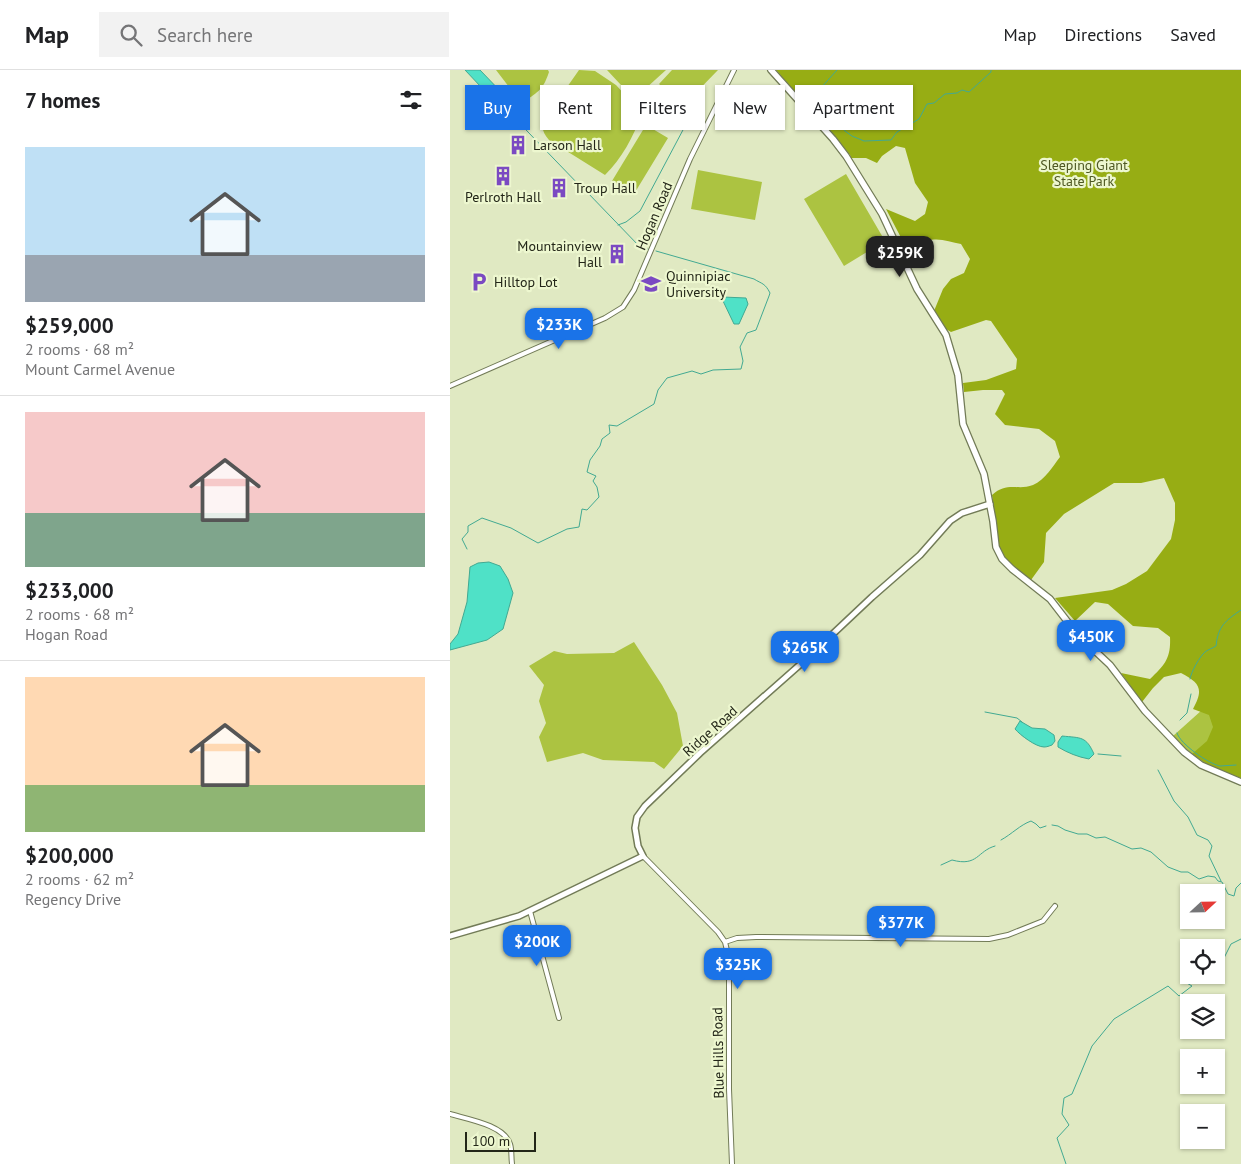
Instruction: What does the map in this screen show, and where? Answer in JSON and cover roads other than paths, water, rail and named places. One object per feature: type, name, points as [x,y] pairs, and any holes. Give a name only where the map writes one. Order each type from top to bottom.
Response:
[{"type":"main road","points":[[771,70],[846,156],[882,214],[917,289],[943,329],[958,375],[965,431],[984,474],[996,547],[1002,559],[1050,599],[1077,634],[1110,666],[1141,706],[1184,752],[1201,765],[1241,782]]},
{"type":"street","name":"Hogan Road","points":[[450,386],[561,339],[605,318],[623,306],[634,290],[690,160],[734,70]]},
{"type":"street","name":"Ridge Road","points":[[643,856],[638,846],[634,828],[637,817],[645,806],[663,791],[700,753],[920,555],[950,521],[962,513],[990,504]]},
{"type":"street","points":[[450,936],[498,923],[530,911],[643,856]]},
{"type":"street","name":"Blue Hills Road","points":[[643,856],[710,923],[725,942],[729,959],[732,1164]]},
{"type":"street","points":[[725,942],[737,938],[756,937],[989,939],[1008,935],[1043,921],[1055,906]]},
{"type":"street","points":[[530,911],[559,1018]]},
{"type":"street","points":[[450,1114],[491,1126],[501,1132],[510,1143],[512,1164]]},
{"type":"water","points":[[465,70],[480,70],[494,85],[479,85]]},
{"type":"water","points":[[723,297],[746,298],[748,304],[739,324],[734,324],[723,301]]},
{"type":"water","points":[[489,562],[500,566],[508,579],[513,593],[503,629],[487,640],[450,650],[450,644],[458,634],[467,602],[470,567],[478,563]]},
{"type":"water","points":[[1020,721],[1032,728],[1045,729],[1054,735],[1055,741],[1052,745],[1045,747],[1033,743],[1015,729]]},
{"type":"water","points":[[1062,736],[1082,739],[1088,744],[1094,754],[1089,759],[1077,756],[1058,747],[1058,742]]},
{"type":"waterway","points":[[824,85],[837,70]]},
{"type":"waterway","points":[[913,123],[919,119],[927,104],[934,103],[945,94],[957,93],[962,90],[969,92],[991,70]]},
{"type":"waterway","points":[[526,130],[582,188]]},
{"type":"waterway","points":[[618,225],[626,222],[640,211],[683,130]]},
{"type":"waterway","points":[[844,130],[864,141],[891,140],[900,130]]},
{"type":"waterway","points":[[586,191],[640,247],[648,249]]},
{"type":"waterway","points":[[467,549],[462,539],[468,532],[468,526],[482,518],[511,528],[538,543],[567,529],[579,527],[582,509],[587,510],[599,497],[597,487],[593,481],[596,476],[587,472],[590,460],[600,446],[602,439],[610,433],[609,425],[617,426],[654,404],[658,390],[667,378],[692,371],[701,374],[713,370],[741,369],[743,361],[740,347],[747,333],[756,330],[770,293],[767,287],[754,279],[656,251]]},
{"type":"waterway","points":[[1190,679],[1198,660],[1207,650],[1216,646],[1218,633],[1223,625],[1241,610]]},
{"type":"waterway","points":[[1180,720],[1187,713],[1191,694]]},
{"type":"waterway","points":[[985,712],[1017,718],[1022,722]]},
{"type":"waterway","points":[[1177,733],[1183,743],[1209,762],[1220,766],[1236,765]]},
{"type":"waterway","points":[[1098,754],[1121,756]]},
{"type":"waterway","points":[[1158,770],[1174,801],[1188,817],[1197,835],[1208,840],[1212,846],[1209,856],[1221,881]]},
{"type":"waterway","points":[[1001,840],[1031,821],[1040,828],[1046,826]]},
{"type":"waterway","points":[[1052,825],[1078,834],[1087,834],[1096,838],[1105,837],[1132,849],[1141,848],[1151,852],[1168,867],[1181,872],[1188,872],[1199,879],[1208,876],[1215,877],[1218,881],[1222,882],[1228,894],[1234,896],[1236,888],[1241,883]]},
{"type":"waterway","points":[[941,865],[952,860],[961,862],[972,860],[995,846]]},
{"type":"waterway","points":[[1225,956],[1231,944],[1241,939]]},
{"type":"waterway","points":[[1066,1164],[1057,1138],[1069,1125],[1062,1114],[1064,1098],[1072,1094],[1092,1046],[1114,1019],[1168,986],[1179,996],[1192,986],[1188,984]]},
{"type":"place","name":"Larson Hall","points":[[518,145]]},
{"type":"place","name":"Perlroth Hall","points":[[503,176]]},
{"type":"place","name":"Troup Hall","points":[[559,188]]},
{"type":"place","name":"Mountainview Hall","points":[[617,254]]},
{"type":"place","name":"Hilltop Lot","points":[[479,282]]},
{"type":"place","name":"Quinnipiac University","points":[[651,284]]},
{"type":"park label","name":"Sleeping Giant State Park","points":[[1084,174]]}]
